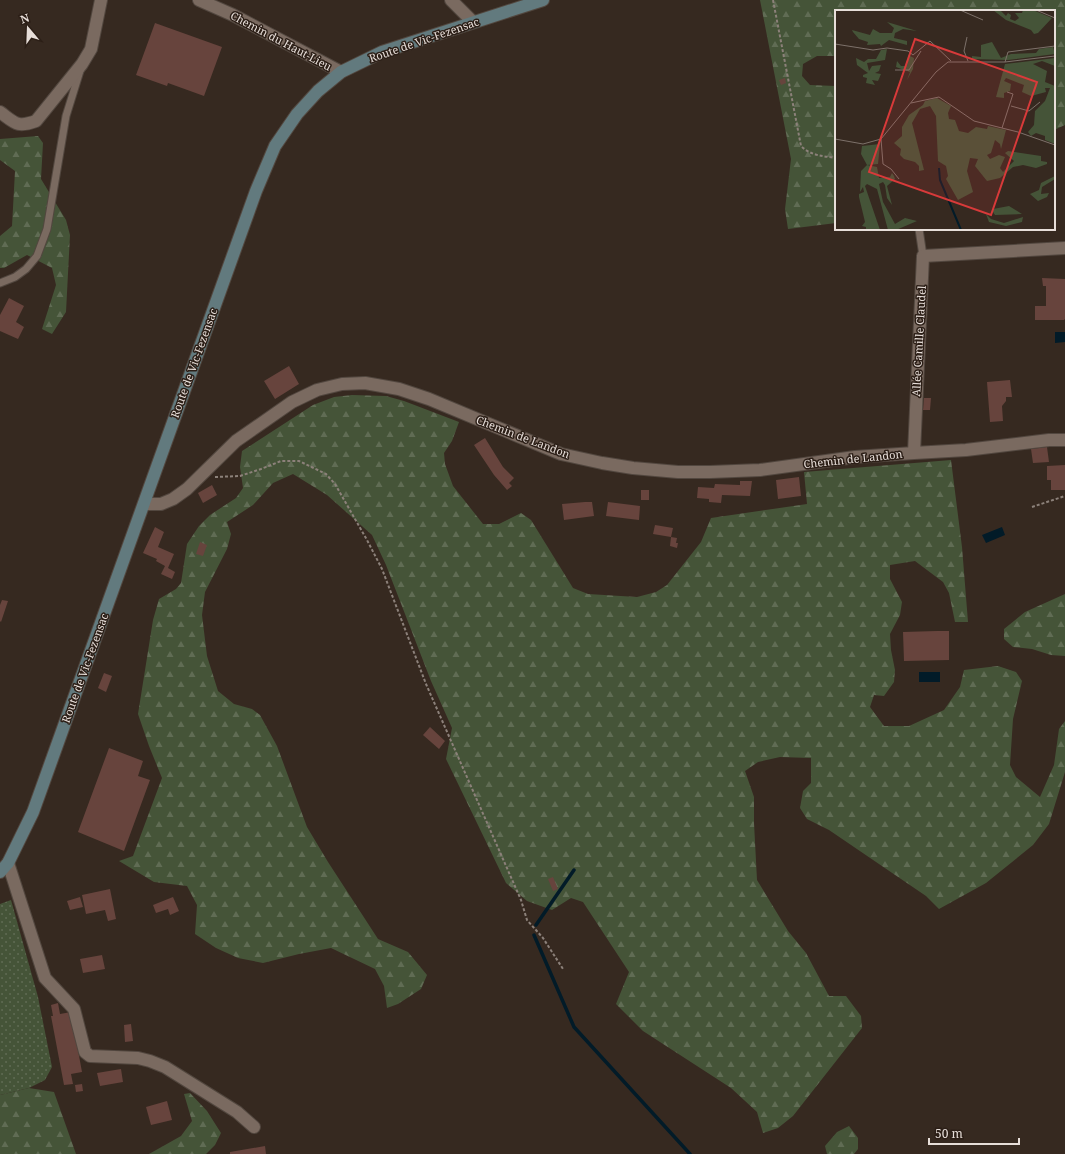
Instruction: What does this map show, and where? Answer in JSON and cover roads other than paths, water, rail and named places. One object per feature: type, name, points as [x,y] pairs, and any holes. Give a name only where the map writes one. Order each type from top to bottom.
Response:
[{"type":"main road","name":"Route de Vic-Fezensac","points":[[0,872],[8,863],[33,812],[256,191],[275,146],[297,114],[318,91],[340,72],[382,52],[543,0]]},
{"type":"street","points":[[0,112],[17,124],[26,125],[36,121],[82,64],[91,49],[101,0]]},
{"type":"street","name":"Chemin du Haut-Lieu","points":[[199,0],[233,15],[340,72]]},
{"type":"street","points":[[451,0],[473,22]]},
{"type":"street","points":[[923,256],[1065,248]]},
{"type":"street","name":"Allée Camille Claudel","points":[[914,452],[923,256]]},
{"type":"street","name":"Chemin de Landon","points":[[144,504],[161,504],[173,500],[187,489],[236,441],[292,402],[317,390],[342,384],[365,383],[399,388],[561,454],[633,468],[678,472],[753,470],[914,452],[966,450],[1049,440],[1065,440]]},
{"type":"street","points":[[8,863],[45,978],[74,1009],[85,1052],[90,1056],[138,1058],[165,1067],[237,1112],[254,1127]]},
{"type":"lane","points":[[0,283],[15,277],[26,269],[37,256],[47,229],[66,116],[82,64]]},
{"type":"lane","name":"Allée Camille Claudel","points":[[919,230],[923,256]]},
{"type":"water","points":[[1055,332],[1065,332],[1065,342],[1055,343]]},
{"type":"water","points":[[1002,527],[1005,535],[986,543],[982,535]]},
{"type":"water","points":[[919,672],[940,672],[940,682],[919,682]]},
{"type":"waterway","points":[[536,925],[574,870]]},
{"type":"waterway","points":[[534,935],[574,1027],[690,1154]]}]
